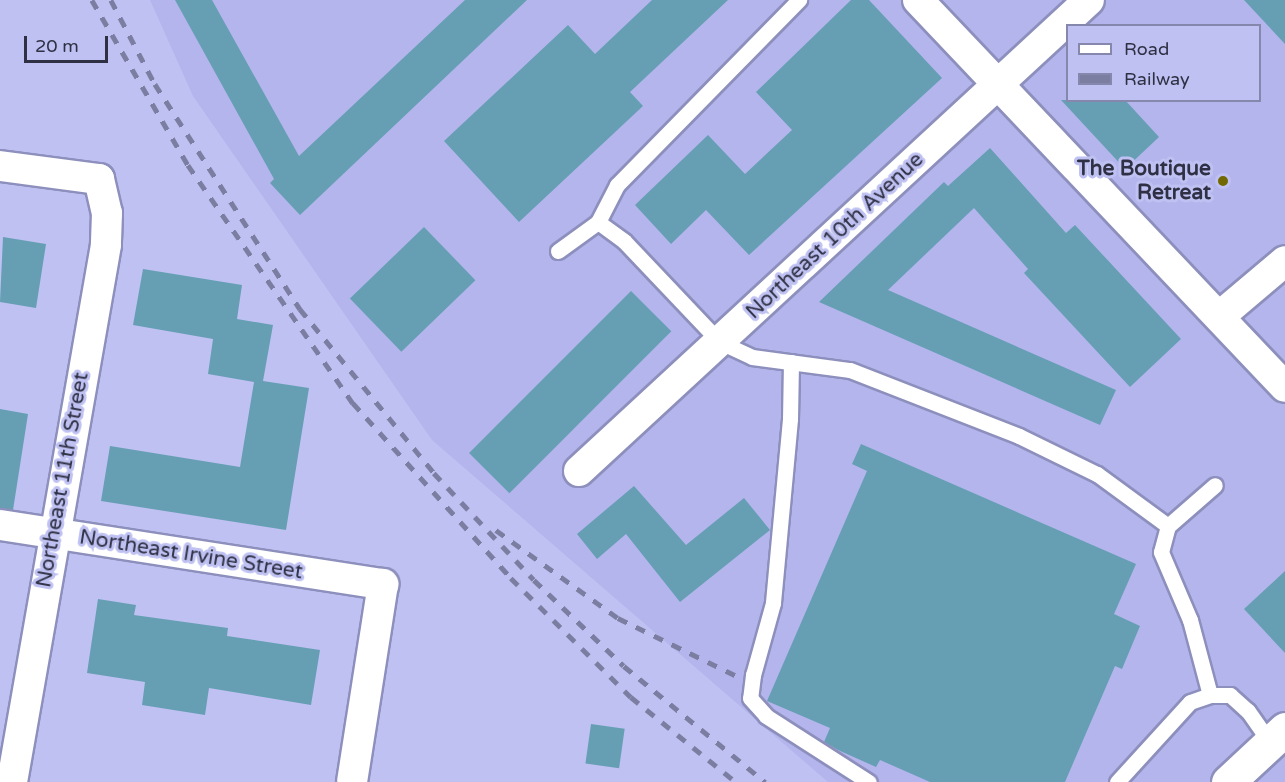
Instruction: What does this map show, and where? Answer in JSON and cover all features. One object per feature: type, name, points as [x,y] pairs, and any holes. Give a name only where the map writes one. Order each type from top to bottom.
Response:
[{"type":"street","points":[[918,0],[1285,387]]},
{"type":"street","name":"Northeast 10th Avenue","points":[[579,471],[1089,0]]},
{"type":"street","name":"Northeast 11th Street","points":[[0,166],[99,179],[107,213],[106,245],[53,534],[12,782]]},
{"type":"street","points":[[1220,316],[1285,261]]},
{"type":"street","name":"Northeast Irvine Street","points":[[0,525],[382,584],[352,782]]},
{"type":"street","points":[[1228,782],[1277,736]]},
{"type":"lane","points":[[558,251],[598,222],[617,185],[800,0]]},
{"type":"lane","points":[[598,222],[624,241],[720,342],[752,357],[850,370],[1019,436],[1097,474],[1168,526]]},
{"type":"lane","points":[[790,362],[790,419],[773,603],[753,675],[750,698],[766,716],[869,782]]},
{"type":"lane","points":[[1210,695],[1190,620],[1161,552],[1168,526],[1215,485]]},
{"type":"lane","points":[[1117,782],[1190,702],[1210,695],[1230,695],[1277,736]]},
{"type":"shaded area","points":[[150,0],[1285,0],[1285,782],[828,782],[432,440],[193,96]]},
{"type":"building","points":[[175,0],[212,0],[299,156],[465,0],[527,0],[300,215],[270,183],[274,179]]},
{"type":"building","points":[[652,0],[728,0],[630,92],[643,106],[519,222],[444,141],[568,25],[595,54]]},
{"type":"building","points":[[851,0],[869,0],[942,78],[749,255],[706,210],[671,244],[635,205],[708,135],[745,174],[792,130],[756,92]]},
{"type":"building","points":[[1244,0],[1285,0],[1285,44]]},
{"type":"building","points":[[1061,100],[1066,100],[1066,102],[1127,102],[1159,137],[1125,169]]},
{"type":"building","points":[[990,148],[1066,233],[1075,225],[1181,339],[1130,387],[1024,273],[1028,269],[974,208],[888,290],[1116,390],[1100,425],[819,302],[944,182],[948,186]]},
{"type":"building","points":[[424,227],[475,280],[401,352],[350,299]]},
{"type":"building","points":[[3,237],[46,244],[36,308],[0,302]]},
{"type":"building","points":[[143,269],[242,285],[237,319],[273,325],[263,381],[309,388],[286,530],[101,501],[110,446],[240,467],[254,382],[208,374],[213,339],[133,325]]},
{"type":"building","points":[[631,291],[671,331],[509,493],[469,453]]},
{"type":"building","points":[[0,409],[28,414],[13,510],[0,508]]},
{"type":"building","points":[[861,444],[1136,564],[1114,614],[1140,626],[1122,669],[1115,666],[1065,782],[930,782],[880,760],[876,767],[838,750],[824,742],[830,728],[767,701],[867,471],[852,464]]},
{"type":"building","points":[[634,486],[686,545],[744,498],[770,530],[680,602],[626,534],[597,559],[577,534]]},
{"type":"building","points":[[1285,571],[1285,653],[1244,609]]},
{"type":"building","points":[[98,599],[136,605],[134,615],[228,628],[227,636],[320,650],[311,705],[209,688],[205,715],[142,705],[145,682],[87,673]]},
{"type":"building","points":[[591,724],[625,729],[619,768],[585,764]]},
{"type":"railway","points":[[92,0],[188,165],[353,403],[511,578],[631,697],[736,782]]},
{"type":"railway","points":[[111,0],[155,84],[300,309],[434,473],[534,580],[624,666],[765,782]]},
{"type":"railway","points":[[496,530],[618,618],[739,677]]},
{"type":"place","name":"The Boutique Retreat","points":[[1223,181]]}]
